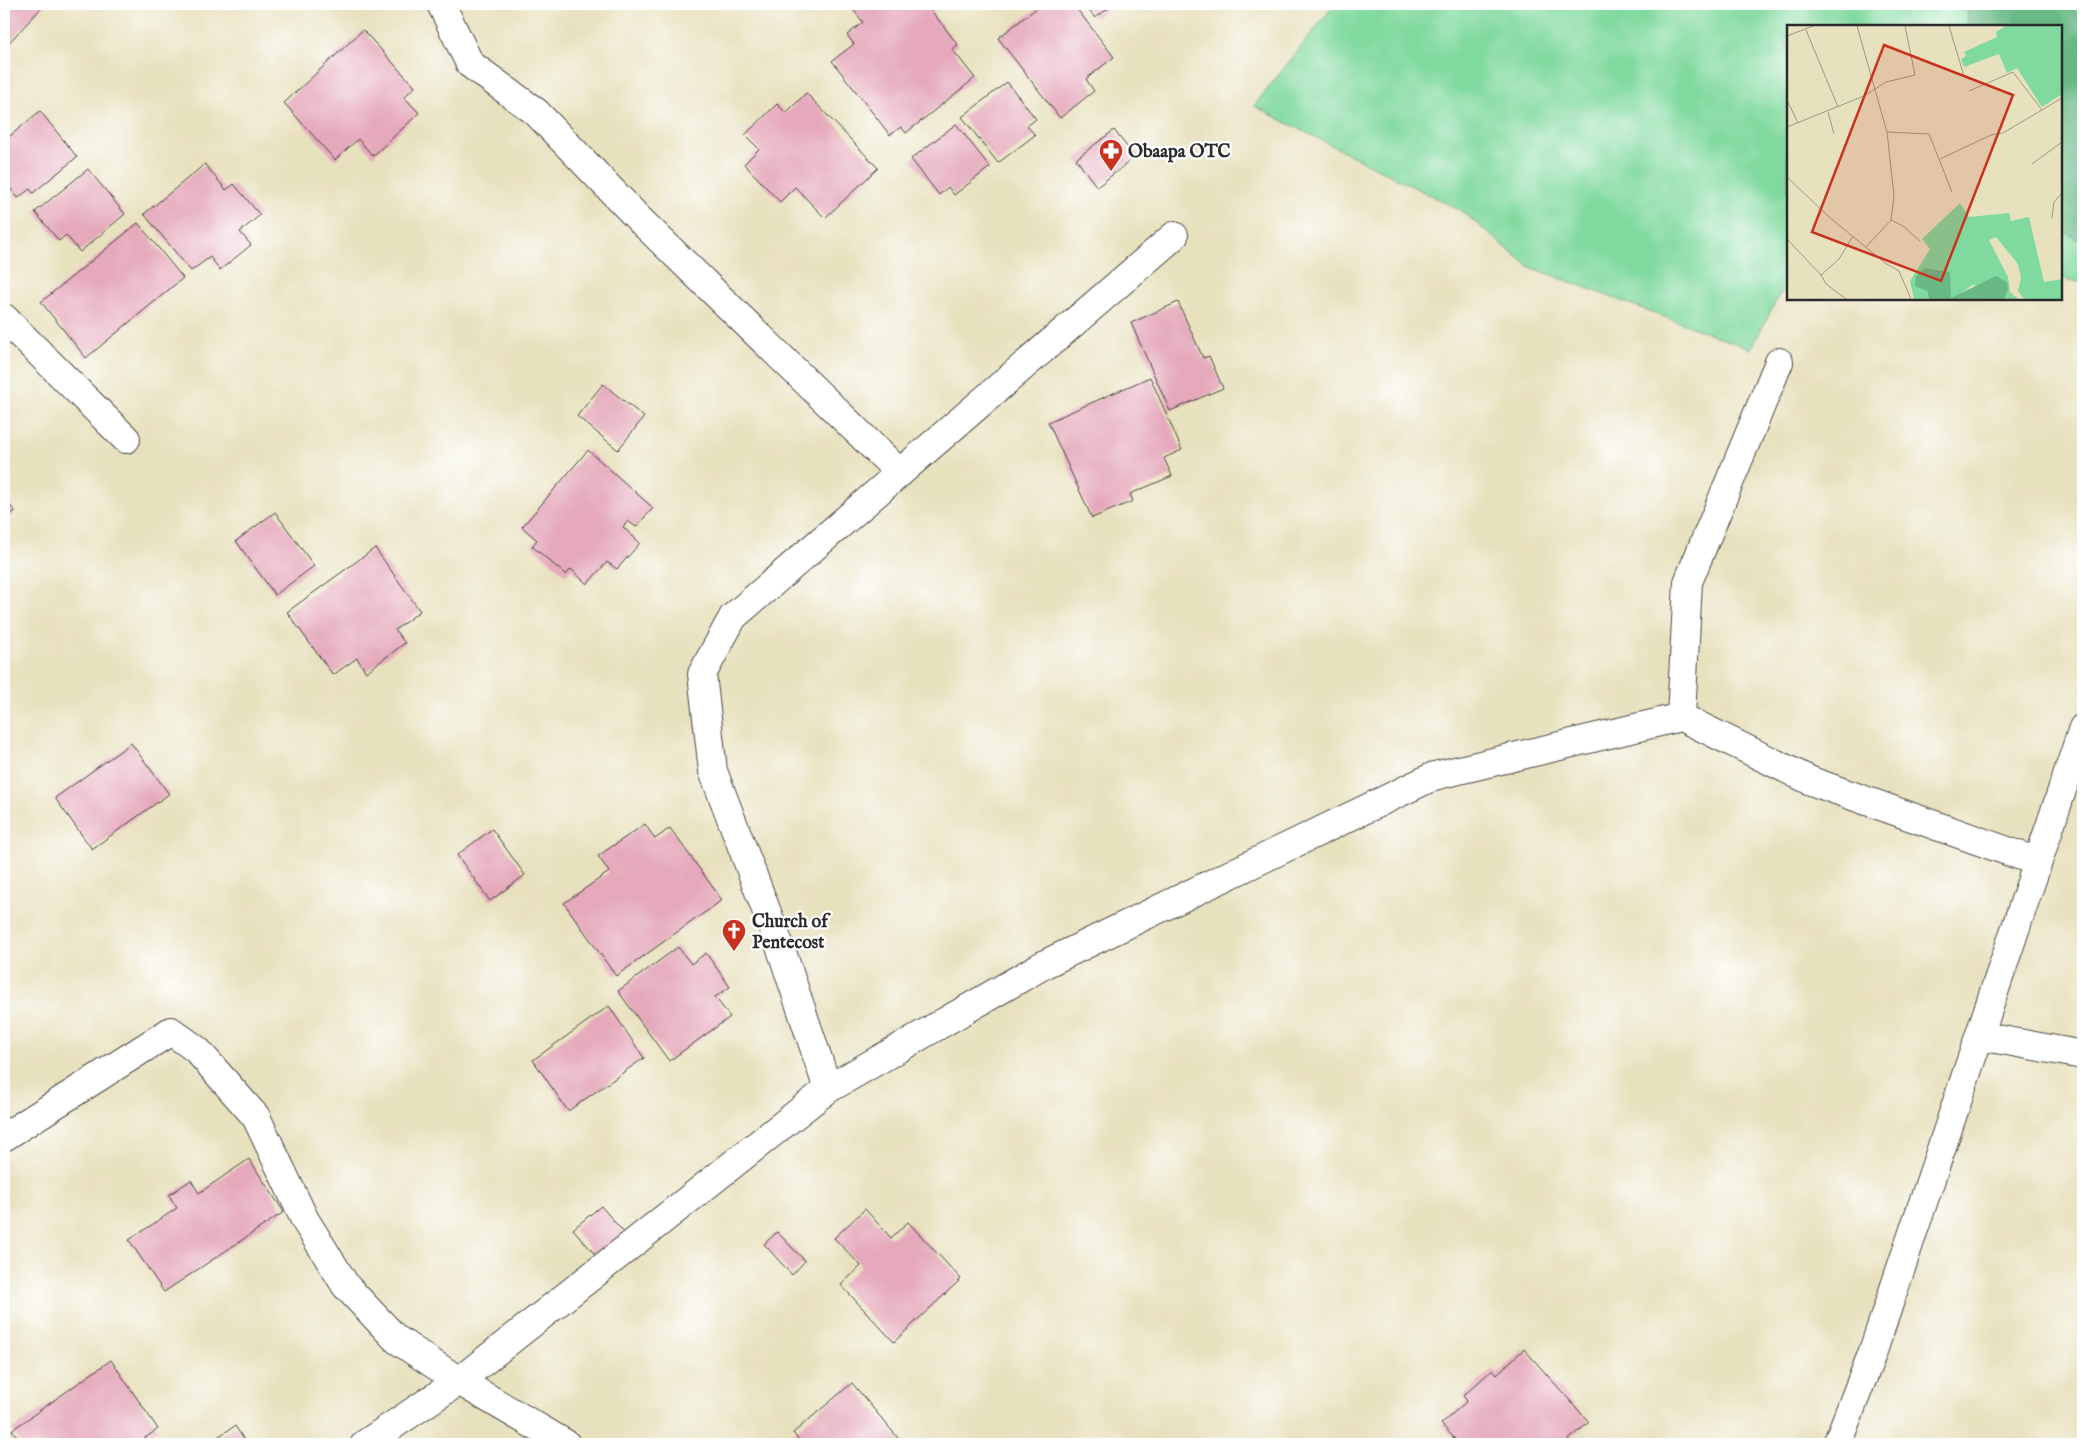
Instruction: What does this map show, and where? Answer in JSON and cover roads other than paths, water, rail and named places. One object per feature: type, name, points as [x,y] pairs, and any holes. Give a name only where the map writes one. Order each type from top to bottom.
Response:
[{"type":"street","points":[[440,4],[470,64],[536,112],[638,218],[900,473]]},
{"type":"street","points":[[828,1089],[781,949],[713,771],[702,674],[733,617],[1174,236]]},
{"type":"street","points":[[4,318],[126,439]]},
{"type":"street","points":[[1681,717],[1688,582],[1778,362]]},
{"type":"street","points":[[364,1444],[459,1381],[828,1089],[1044,964],[1434,776],[1681,717],[1811,781],[2038,862]]},
{"type":"street","points":[[1837,1444],[1872,1354],[2083,728]]},
{"type":"street","points":[[4,1136],[171,1031],[197,1050],[256,1117],[305,1220],[346,1286],[396,1339],[459,1381],[566,1444]]},
{"type":"street","points":[[1980,1036],[2083,1055]]},
{"type":"place","name":"Obaapa OTC","points":[[1111,172]]},
{"type":"place","name":"Church of Pentecost","points":[[734,952]]}]
